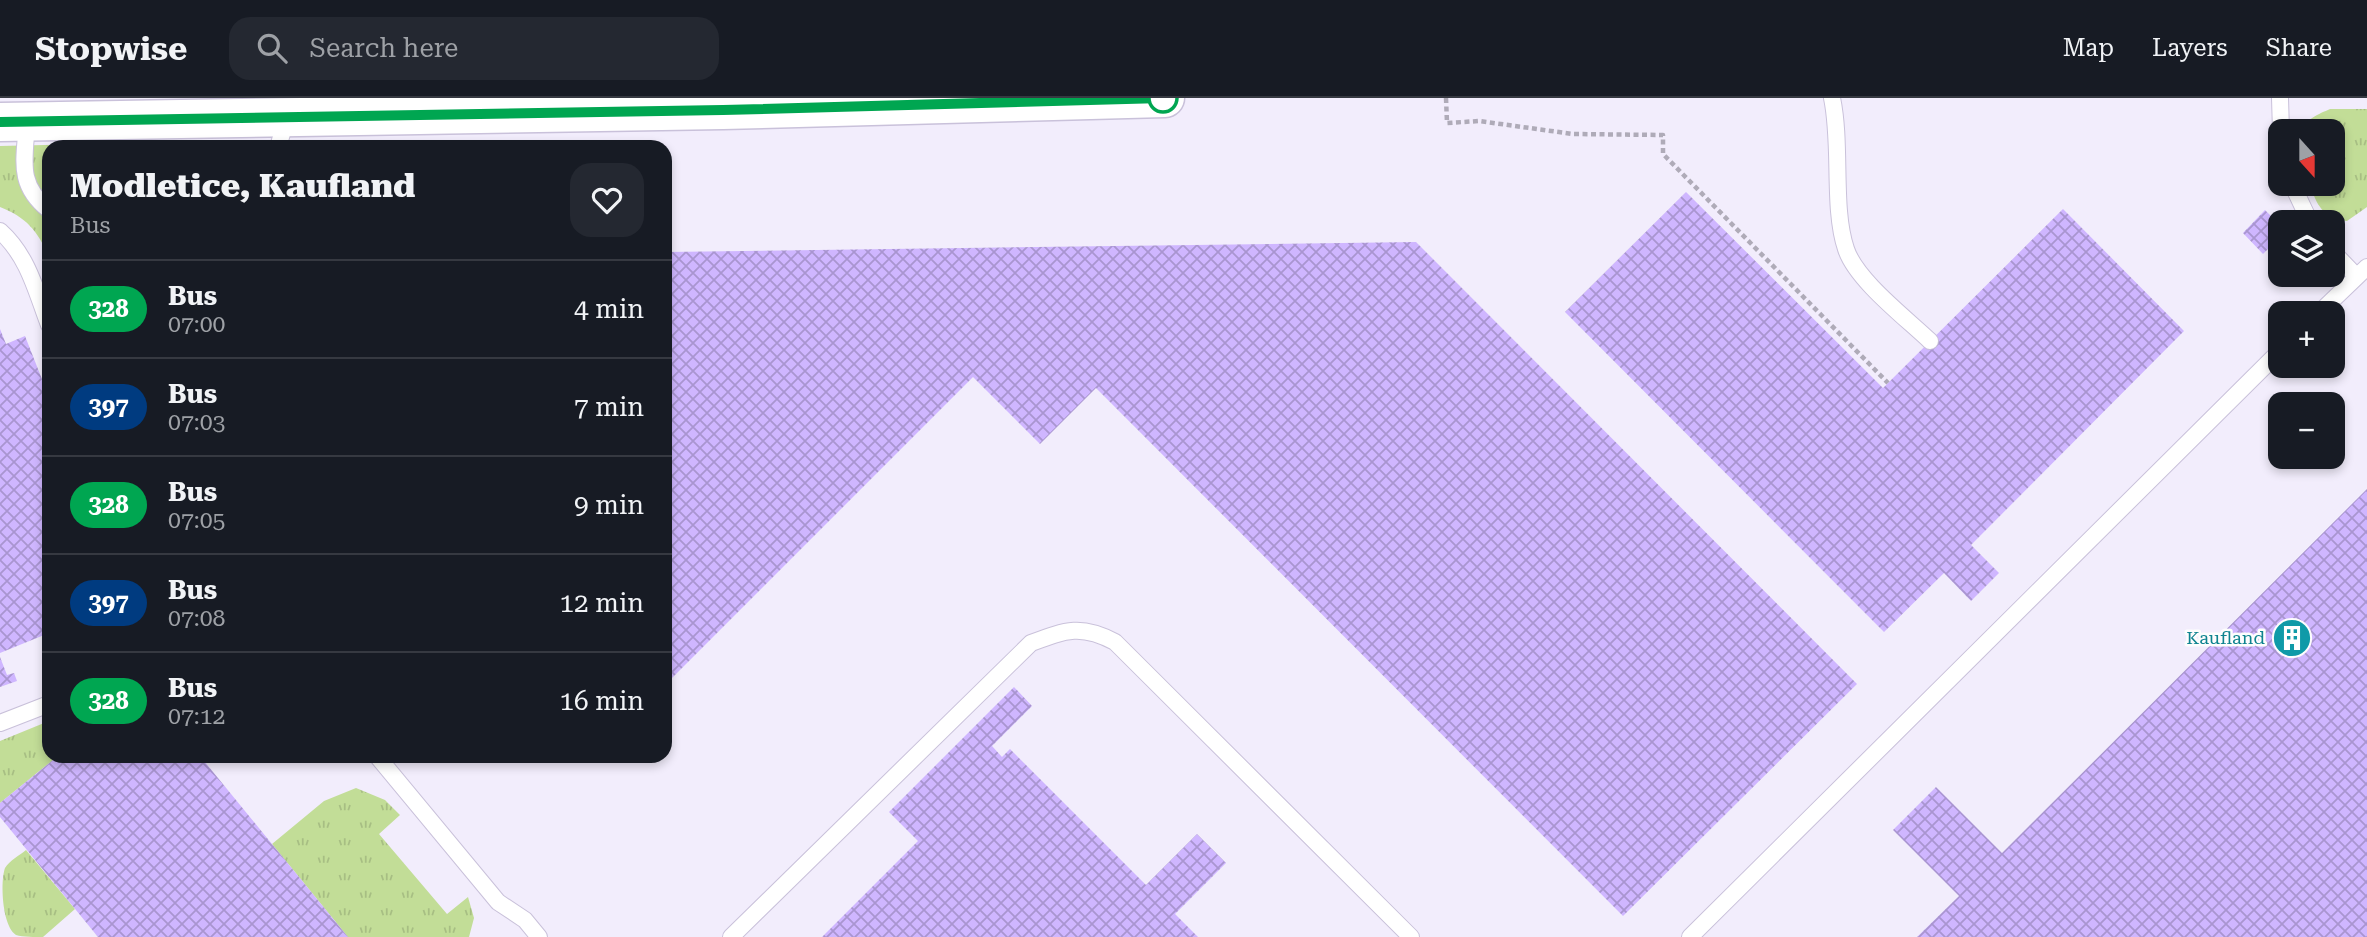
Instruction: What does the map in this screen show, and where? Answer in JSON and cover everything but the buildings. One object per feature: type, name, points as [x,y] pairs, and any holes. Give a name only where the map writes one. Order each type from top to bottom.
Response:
[{"type":"main road","points":[[14,122],[286,121],[1165,98]]},
{"type":"lane","points":[[1832,98],[1837,122],[1842,230],[1846,251],[1857,269],[1930,341]]},
{"type":"lane","points":[[2280,98],[2281,119]]},
{"type":"lane","points":[[14,122],[27,187],[42,203]]},
{"type":"lane","points":[[0,232],[16,246],[42,307]]},
{"type":"lane","points":[[2331,301],[2362,271],[2345,260]]},
{"type":"lane","points":[[1690,937],[2268,363]]},
{"type":"lane","points":[[731,937],[1031,643],[1060,632],[1092,630],[1115,642],[1411,937]]},
{"type":"lane","points":[[0,723],[42,707]]},
{"type":"lane","points":[[383,763],[498,902],[525,919],[539,937]]},
{"type":"path","points":[[1446,98],[1447,123],[1479,121],[1573,134],[1663,135],[1662,154],[1888,383]]},
{"type":"green space","points":[[2330,109],[2367,109],[2367,207],[2347,221],[2345,210],[2322,210],[2314,196],[2345,196],[2345,119],[2311,119]]},
{"type":"green space","points":[[42,145],[42,244],[30,226],[17,215],[0,207],[0,146]]},
{"type":"green space","points":[[42,724],[42,763],[49,763],[0,803],[0,741]]},
{"type":"green space","points":[[356,788],[385,800],[400,815],[379,834],[447,914],[468,897],[474,918],[469,937],[348,937],[272,844],[324,801]]},
{"type":"green space","points":[[26,850],[75,909],[43,937],[16,935],[11,930],[5,914],[5,868]]},
{"type":"bus line","name":"328","points":[[0,122],[723,110],[1163,98]]},
{"type":"place","name":"Kaufland","points":[[2292,638]]}]
